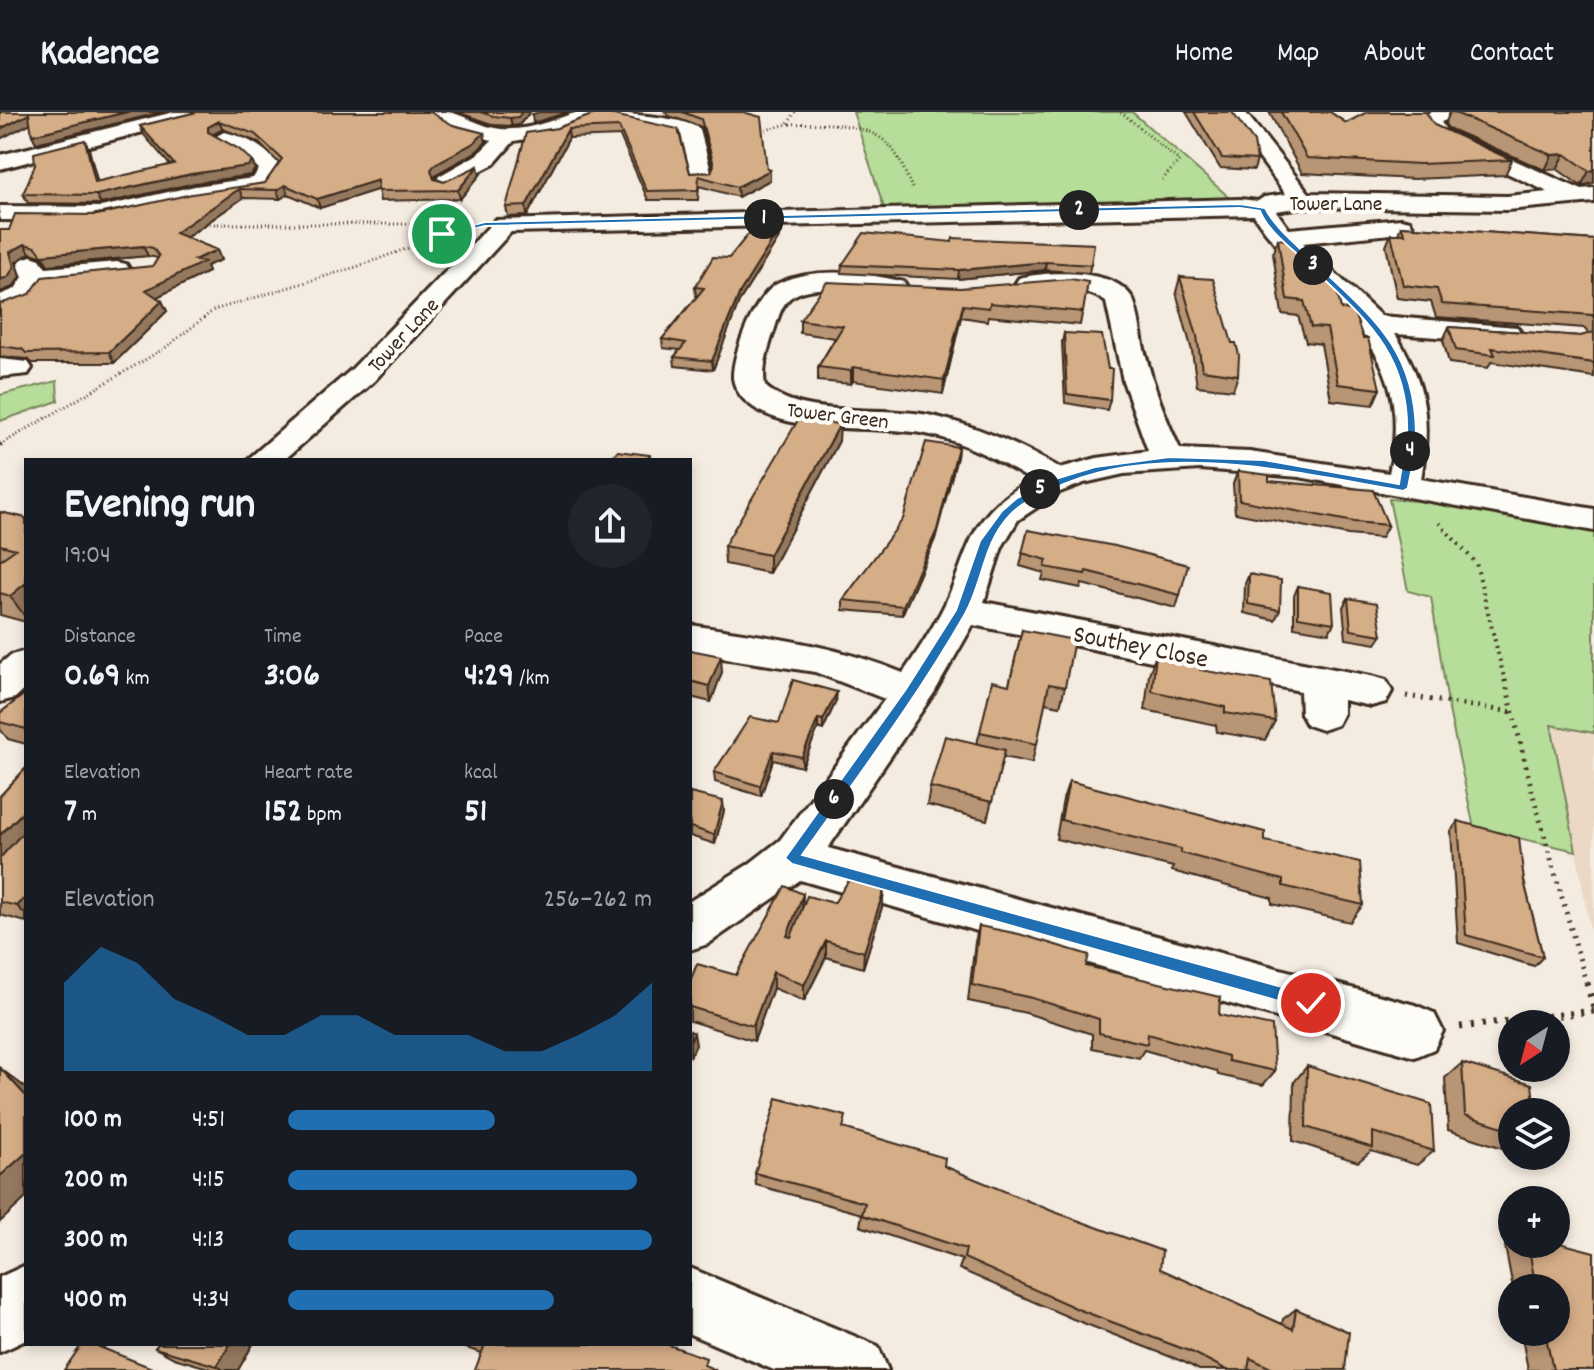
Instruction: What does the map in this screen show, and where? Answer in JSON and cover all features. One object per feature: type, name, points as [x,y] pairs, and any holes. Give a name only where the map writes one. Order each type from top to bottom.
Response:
[{"type":"street","points":[[0,162],[198,112]]},
{"type":"street","points":[[433,112],[468,128],[507,136],[558,130],[599,112],[690,130],[701,175]]},
{"type":"street","points":[[1235,112],[1302,200]]},
{"type":"street","points":[[1450,112],[1429,119],[1438,134],[1586,196]]},
{"type":"street","points":[[447,181],[486,159],[507,136]]},
{"type":"street","points":[[0,213],[101,214],[195,193],[260,184],[271,168],[252,150],[224,138]]},
{"type":"street","name":"Tower Lane","points":[[266,458],[363,375],[495,224],[1240,206],[1263,209],[1272,202],[1302,200],[1507,203],[1586,196]]},
{"type":"street","points":[[1263,209],[1267,219],[1284,237],[1374,324],[1397,357],[1406,381],[1412,435],[1403,488]]},
{"type":"street","points":[[1284,237],[1427,224],[1531,224]]},
{"type":"street","points":[[0,305],[25,295],[33,271],[148,267]]},
{"type":"street","name":"Tower Green","points":[[921,289],[828,282],[805,283],[785,289],[773,299],[752,356],[747,371],[751,387],[768,403],[801,413],[924,424],[971,436],[1012,454],[1059,482]]},
{"type":"street","points":[[1007,286],[1082,282],[1106,289],[1119,299],[1127,349],[1153,425],[1169,460]]},
{"type":"street","points":[[1374,324],[1528,334]]},
{"type":"street","points":[[692,927],[792,858],[910,693],[961,610],[978,558],[995,526],[1021,500],[1059,482],[1098,470],[1169,460],[1264,463],[1524,511],[1594,520]]},
{"type":"street","name":"Southey Close","points":[[961,610],[1321,697],[1371,691]]},
{"type":"street","points":[[692,639],[815,658],[854,669],[910,693]]},
{"type":"street","points":[[0,687],[24,667]]},
{"type":"street","points":[[792,858],[1415,1031]]},
{"type":"street","points":[[0,1319],[24,1300]]},
{"type":"street","points":[[692,1302],[854,1370]]},
{"type":"path","points":[[788,124],[795,112]]},
{"type":"path","points":[[1121,112],[1179,161],[1169,176],[1160,181]]},
{"type":"path","points":[[692,136],[758,132],[788,124],[813,122],[878,135],[890,146],[914,192],[919,205],[917,215]]},
{"type":"path","points":[[188,224],[495,224]]},
{"type":"path","points":[[0,445],[152,356],[214,310],[356,267],[442,234],[495,224]]},
{"type":"path","points":[[1403,488],[1476,563],[1512,712],[1594,1010],[1415,1031]]},
{"type":"path","points":[[1371,691],[1512,712]]},
{"type":"shaded area","points":[[1551,725],[1594,733],[1594,951],[1576,851]]},
{"type":"green space","points":[[853,112],[1132,112],[1238,205],[886,214]]},
{"type":"green space","points":[[57,381],[58,401],[0,421],[0,395]]},
{"type":"green space","points":[[1389,499],[1442,503],[1594,527],[1594,733],[1551,725],[1576,851],[1474,828],[1449,710],[1431,597],[1408,591]]},
{"type":"building","points":[[0,112],[127,112],[32,135],[29,114],[0,129]]},
{"type":"building","points":[[197,112],[430,112],[453,125],[484,133],[474,143],[435,164],[431,170],[434,179],[444,182],[478,166],[458,190],[378,191],[378,180],[317,199],[285,185],[277,190],[239,189],[175,233],[217,250],[194,260],[204,262],[146,290],[162,301],[109,352],[26,353],[22,349],[0,346],[0,304],[30,294],[42,277],[153,266],[159,256],[153,248],[143,246],[42,255],[36,247],[25,244],[10,252],[14,267],[8,277],[0,280],[0,230],[9,230],[15,214],[97,215],[192,194],[265,183],[282,159],[255,134],[219,121],[208,127],[208,132],[239,149],[252,161],[248,166],[191,174],[96,195],[23,194],[35,165],[34,153],[85,140],[95,182],[174,164],[140,126]]},
{"type":"building","points":[[480,112],[522,112],[518,117],[510,118]]},
{"type":"building","points":[[600,112],[678,129],[690,173],[711,172],[714,165],[701,119],[682,112],[743,112],[761,117],[767,169],[770,170],[737,187],[699,176],[698,190],[647,191],[619,127],[568,129],[526,206],[506,207],[526,133],[557,128]]},
{"type":"building","points":[[1194,112],[1232,112],[1254,142],[1257,160],[1222,158]]},
{"type":"building","points":[[1281,112],[1330,112],[1346,123],[1367,112],[1426,112],[1434,125],[1512,160],[1420,164],[1307,158]]},
{"type":"building","points":[[1453,112],[1594,112],[1594,170],[1589,171],[1565,154],[1552,155]]},
{"type":"building","points":[[759,221],[776,221],[782,225],[740,292],[712,361],[674,357],[686,343],[662,339],[704,288],[695,287],[713,257],[729,258]]},
{"type":"building","points":[[1401,226],[1594,240],[1594,318],[1592,315],[1442,304],[1437,289],[1403,285],[1391,234],[1405,234]]},
{"type":"building","points":[[864,233],[952,242],[953,238],[1094,244],[1091,265],[1046,262],[959,270],[842,265]]},
{"type":"building","points":[[1278,239],[1287,240],[1336,286],[1341,309],[1353,310],[1363,338],[1368,338],[1380,389],[1338,384],[1327,328],[1311,327],[1304,301],[1287,299]]},
{"type":"building","points":[[1180,277],[1213,279],[1232,343],[1236,343],[1238,375],[1202,370],[1197,336]]},
{"type":"building","points":[[1071,279],[1088,282],[1083,312],[990,303],[989,308],[963,305],[944,380],[853,367],[851,371],[818,367],[843,326],[800,320],[827,282],[961,288]]},
{"type":"building","points":[[1449,327],[1581,336],[1594,332],[1594,363],[1492,348],[1495,355],[1456,350]]},
{"type":"building","points":[[1064,333],[1102,335],[1108,369],[1112,369],[1110,400],[1067,394]]},
{"type":"building","points":[[798,420],[840,424],[769,555],[724,546]]},
{"type":"building","points":[[926,442],[958,447],[937,530],[903,606],[843,600],[903,519]]},
{"type":"building","points":[[617,451],[650,455],[648,458],[612,458]]},
{"type":"building","points":[[1238,471],[1269,475],[1269,481],[1373,490],[1388,525],[1354,522],[1239,500]]},
{"type":"building","points":[[0,512],[24,518],[24,585],[10,596],[0,593],[0,560],[16,549],[0,545]]},
{"type":"building","points":[[1028,530],[1115,546],[1188,565],[1180,595],[1086,571],[1085,574],[1045,567],[1047,560],[1022,553]]},
{"type":"building","points":[[1249,574],[1281,580],[1280,610],[1248,604]]},
{"type":"building","points":[[1298,586],[1332,592],[1334,623],[1298,617]]},
{"type":"building","points":[[1348,598],[1377,603],[1382,635],[1351,630]]},
{"type":"building","points":[[1022,630],[1074,640],[1065,687],[1049,684],[1037,744],[980,732],[992,681],[1009,685]]},
{"type":"building","points":[[692,650],[721,656],[709,686],[692,682]]},
{"type":"building","points":[[1156,655],[1200,664],[1200,670],[1271,682],[1275,721],[1225,713],[1225,707],[1152,691]]},
{"type":"building","points":[[793,680],[837,692],[823,720],[818,719],[802,757],[773,751],[760,786],[714,772],[750,717],[779,723]]},
{"type":"building","points":[[24,695],[24,728],[0,722],[0,713]]},
{"type":"building","points":[[945,736],[1005,750],[992,802],[930,787]]},
{"type":"building","points":[[24,770],[24,811],[0,835],[0,796]]},
{"type":"building","points":[[1069,781],[1265,832],[1265,841],[1360,862],[1363,905],[1283,886],[1283,880],[1181,853],[1181,849],[1061,820]]},
{"type":"building","points":[[692,793],[723,801],[714,835],[692,828]]},
{"type":"building","points":[[1458,821],[1519,838],[1524,881],[1543,957],[1466,935]]},
{"type":"building","points":[[24,831],[24,899],[17,906],[0,902],[0,858]]},
{"type":"building","points":[[849,880],[884,890],[864,952],[826,941],[804,985],[773,972],[753,1026],[692,1008],[692,976],[697,964],[736,975],[785,886],[803,894],[787,936],[791,937],[807,896],[834,903]]},
{"type":"building","points":[[979,926],[1019,934],[1089,955],[1086,966],[1220,997],[1219,1015],[1272,1026],[1275,1071],[1228,1061],[1228,1056],[1148,1034],[1147,1044],[1099,1033],[1099,1019],[1032,998],[972,985]]},
{"type":"building","points":[[1462,1063],[1498,1074],[1498,1082],[1532,1084],[1534,1098],[1498,1098],[1498,1126],[1465,1115]]},
{"type":"building","points":[[1307,1066],[1431,1104],[1434,1151],[1373,1132],[1373,1148],[1306,1127]]},
{"type":"building","points":[[0,1068],[24,1094],[24,1155],[0,1176]]},
{"type":"building","points":[[777,1098],[846,1116],[843,1128],[945,1158],[944,1166],[1052,1211],[1162,1251],[1160,1269],[1293,1329],[1296,1309],[1349,1332],[1345,1370],[1275,1370],[1250,1358],[1248,1370],[1227,1370],[1194,1353],[1080,1310],[964,1258],[966,1249],[862,1215],[865,1203],[755,1173]]},
{"type":"building","points":[[1570,1246],[1594,1252],[1594,1370],[1553,1370],[1548,1346],[1570,1346],[1570,1274],[1533,1274],[1531,1258],[1570,1258]]},
{"type":"building","points":[[81,1346],[97,1346],[157,1370],[64,1370]]},
{"type":"building","points":[[156,1346],[229,1346],[217,1366],[155,1348]]},
{"type":"building","points":[[481,1346],[672,1346],[706,1358],[704,1365],[716,1370],[475,1370],[484,1347]]},
{"type":"route","points":[[442,234],[485,224],[1240,206],[1263,209],[1267,219],[1284,237],[1374,324],[1397,357],[1406,381],[1412,435],[1403,488],[1264,463],[1197,459],[1098,470],[1037,490],[1005,513],[985,541],[961,610],[910,693],[792,858],[1311,1003]]}]
